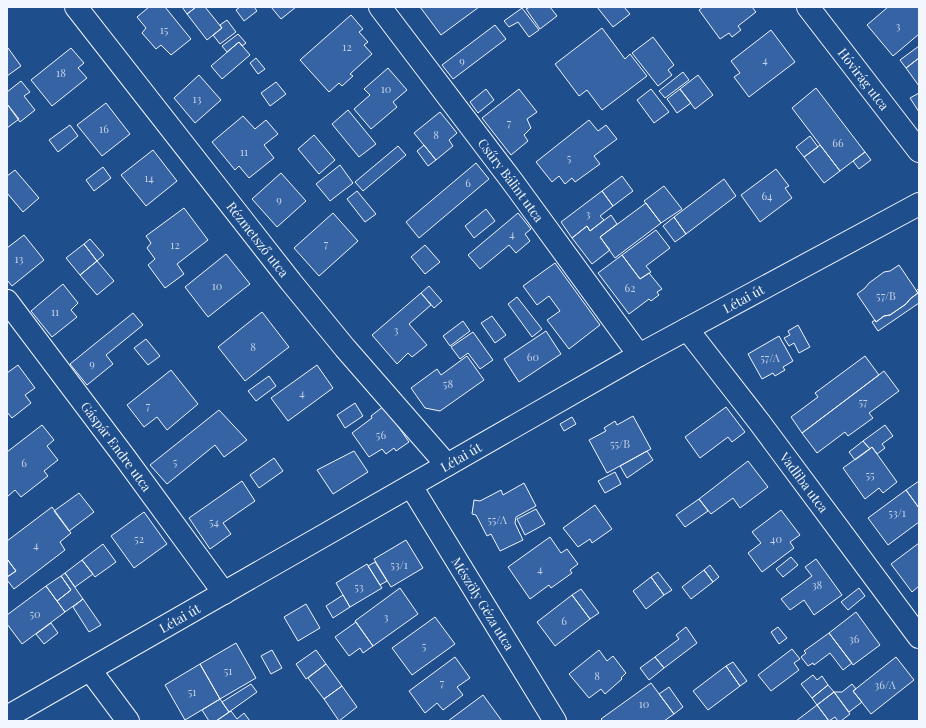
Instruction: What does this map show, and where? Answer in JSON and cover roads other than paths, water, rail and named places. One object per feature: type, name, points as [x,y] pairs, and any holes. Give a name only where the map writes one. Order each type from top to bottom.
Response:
[{"type":"street","name":"Rézmetsző utca","points":[[76,7],[290,282],[447,465]]},
{"type":"street","name":"Csűry Bálint utca","points":[[380,7],[512,181],[639,355]]},
{"type":"street","name":"Hóvirág utca","points":[[808,7],[919,151]]},
{"type":"street","name":"Létai út","points":[[7,718],[639,355],[919,204]]},
{"type":"street","name":"Gáspár Endre utca","points":[[7,301],[126,459],[224,593]]},
{"type":"street","name":"Vadliba utca","points":[[687,329],[760,423],[919,637]]},
{"type":"street","name":"Mészöly Géza utca","points":[[412,486],[555,721]]},
{"type":"street","points":[[90,670],[128,721]]}]
